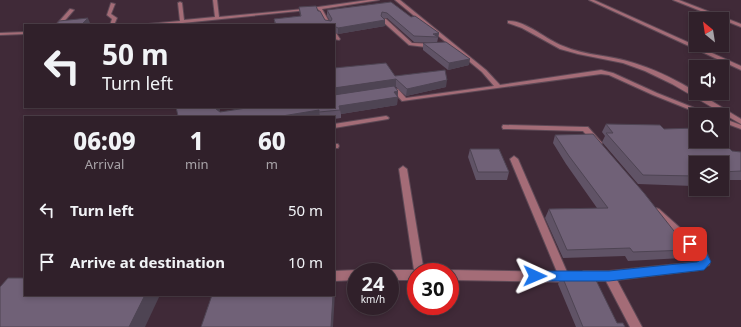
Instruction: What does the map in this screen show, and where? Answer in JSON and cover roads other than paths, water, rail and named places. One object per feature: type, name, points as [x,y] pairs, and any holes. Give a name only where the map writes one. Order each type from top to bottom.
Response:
[{"type":"street","points":[[215,0],[217,18]]},
{"type":"street","points":[[164,24],[377,0]]},
{"type":"street","points":[[397,0],[484,71],[498,87]]},
{"type":"street","points":[[591,0],[741,68]]},
{"type":"street","points":[[675,0],[741,26]]},
{"type":"street","points":[[180,3],[182,21]]},
{"type":"street","points":[[112,4],[109,15],[115,18],[112,24]]},
{"type":"street","points":[[319,7],[328,24]]},
{"type":"street","points":[[59,24],[72,10]]},
{"type":"street","points":[[384,20],[411,44],[437,46]]},
{"type":"street","points":[[510,22],[522,25],[561,48],[605,56],[634,64],[663,76],[741,122]]},
{"type":"street","points":[[0,34],[24,33]]},
{"type":"street","points":[[445,45],[452,45]]},
{"type":"street","points":[[381,93],[396,90],[404,100],[601,72],[611,74],[691,108]]},
{"type":"street","points":[[335,126],[386,118]]},
{"type":"street","points":[[729,123],[741,127]]},
{"type":"street","points":[[506,127],[585,129],[604,151]]},
{"type":"street","points":[[514,159],[564,277]]},
{"type":"street","points":[[403,169],[418,263]]},
{"type":"street","points":[[459,275],[564,277],[609,276],[700,266],[706,262],[702,254],[651,205]]},
{"type":"street","points":[[335,276],[347,276]]},
{"type":"street","points":[[609,276],[636,327]]}]
